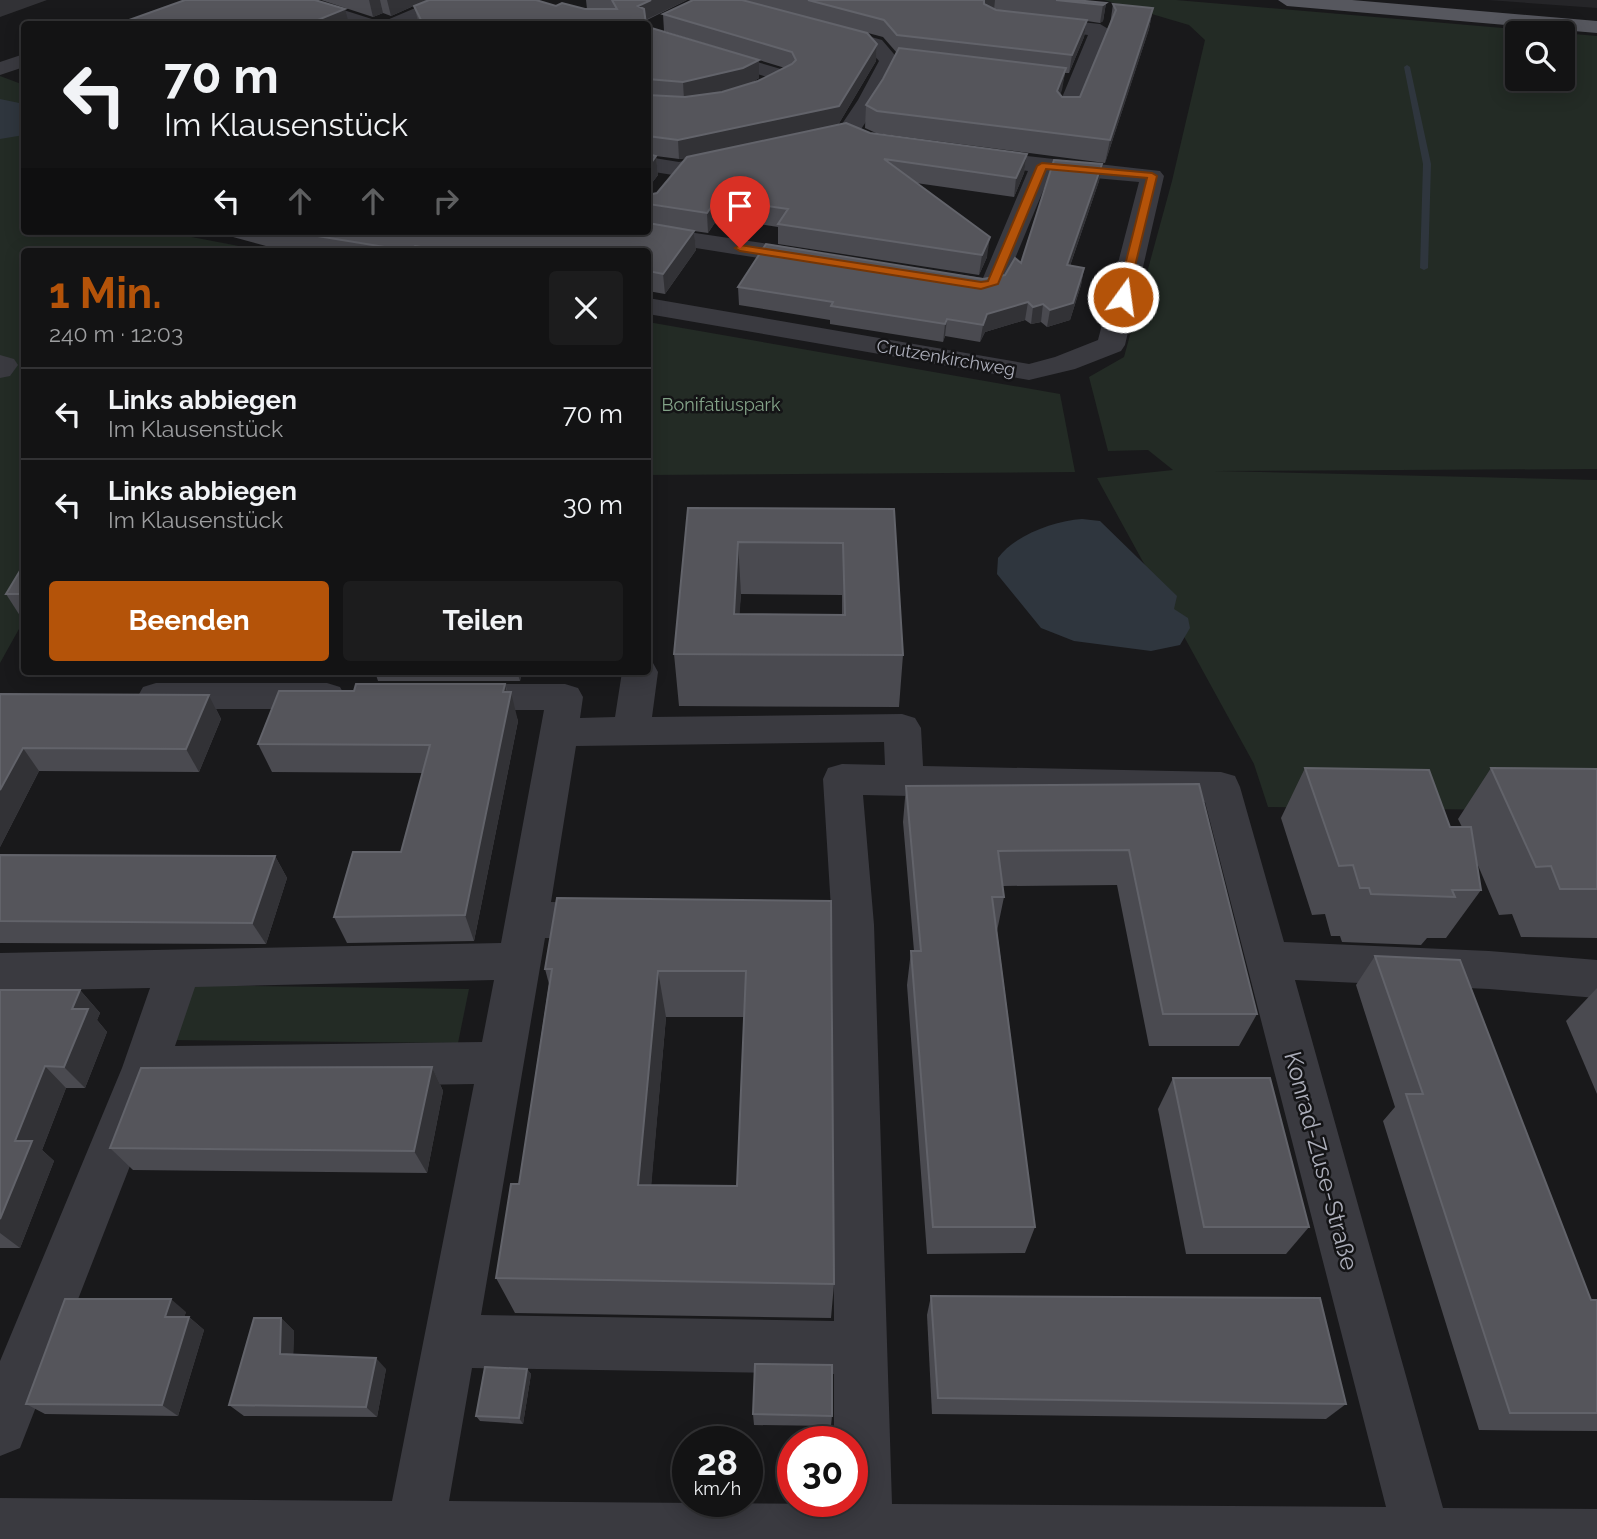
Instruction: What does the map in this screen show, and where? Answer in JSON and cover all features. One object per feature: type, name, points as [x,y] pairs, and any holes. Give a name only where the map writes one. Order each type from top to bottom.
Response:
[{"type":"main road","points":[[1287,0],[1597,27]]},
{"type":"main road","points":[[1372,0],[1597,19]]},
{"type":"street","points":[[293,0],[356,21]]},
{"type":"street","points":[[401,21],[450,0]]},
{"type":"street","points":[[310,21],[329,14]]},
{"type":"street","points":[[1020,22],[1100,30],[1070,82],[1067,111]]},
{"type":"street","points":[[807,25],[875,44],[889,60],[915,63]]},
{"type":"street","points":[[652,30],[784,76],[763,88]]},
{"type":"street","points":[[848,132],[869,100],[889,60]]},
{"type":"street","points":[[0,71],[21,61]]},
{"type":"street","points":[[0,71],[21,80]]},
{"type":"street","points":[[783,146],[848,132],[870,142]]},
{"type":"street","points":[[927,277],[981,286],[993,284],[1042,166],[949,153]]},
{"type":"street","points":[[651,164],[679,169],[744,155]]},
{"type":"street","name":"Crutzenkirchweg","points":[[651,307],[1028,372],[1065,363],[1111,345],[1152,176],[1042,166]]},
{"type":"street","points":[[663,188],[679,169]]},
{"type":"street","points":[[633,235],[834,262]]},
{"type":"street","points":[[0,363],[4,365],[0,370]]},
{"type":"street","points":[[631,732],[640,675]]},
{"type":"street","points":[[119,696],[358,696]]},
{"type":"street","points":[[427,696],[565,700],[631,732],[902,728],[905,780],[842,779]]},
{"type":"street","points":[[415,1530],[524,941],[565,700]]},
{"type":"street","points":[[842,729],[834,925],[861,1349],[864,1535]]},
{"type":"street","name":"Konrad-Zuse-Straße","points":[[905,780],[1115,787],[1221,787],[1422,1536]]},
{"type":"street","points":[[0,972],[179,968],[524,941],[650,922]]},
{"type":"street","points":[[1267,960],[1489,970],[1597,979]]},
{"type":"street","points":[[0,1428],[145,1068],[179,968]]},
{"type":"street","points":[[145,1068],[501,1063]]},
{"type":"street","points":[[450,1341],[861,1349]]},
{"type":"street","points":[[0,1527],[415,1530],[570,1535],[1597,1538]]},
{"type":"shaded area","points":[[1488,0],[1597,0],[1597,8]]},
{"type":"shaded area","points":[[0,99],[21,103],[21,136],[0,139]]},
{"type":"shaded area","points":[[1082,519],[1100,521],[1177,596],[1174,609],[1188,618],[1190,628],[1180,645],[1151,651],[1074,641],[1041,628],[997,574],[998,558],[1014,542],[1048,526]]},
{"type":"green space","points":[[1104,0],[1176,0],[1505,28],[1505,91],[1575,91],[1575,34],[1597,36],[1597,469],[1215,471],[1597,480],[1597,811],[1268,807],[1254,764],[1097,478],[1173,470],[1148,450],[1108,451],[1089,377],[1124,357],[1172,181],[1205,40],[1189,25]]},
{"type":"green space","points":[[0,76],[21,84],[21,235],[181,235],[249,248],[21,248],[21,625],[0,663]]},
{"type":"green space","name":"Bonifatiuspark","points":[[651,323],[1060,394],[1075,472],[651,475]]},
{"type":"green space","points":[[190,985],[469,989],[458,1043],[170,1040]]},
{"type":"building","points":[[185,0],[315,0],[345,9],[315,21],[126,21]]},
{"type":"building","points":[[429,0],[536,0],[556,6],[562,3],[585,9],[617,9],[612,0],[651,0],[638,6],[644,9],[646,21],[422,21],[414,6]]},
{"type":"building","points":[[693,0],[742,0],[867,33],[877,44],[839,106],[678,140],[651,136],[651,95],[685,97],[722,92],[758,81],[796,60],[792,52],[663,14]]},
{"type":"building","points":[[808,0],[984,0],[984,4],[996,10],[1087,20],[1072,55],[897,35],[884,20]]},
{"type":"building","points":[[1056,0],[1075,0],[1106,3],[1103,5]]},
{"type":"building","points":[[1113,4],[1153,8],[1110,140],[877,111],[866,105],[899,48],[1066,68],[1057,91],[1062,97],[1080,97],[1116,10]]},
{"type":"building","points":[[651,28],[759,60],[743,68],[683,82],[651,79]]},
{"type":"building","points":[[846,123],[870,133],[1027,154],[1016,178],[884,159],[990,237],[982,255],[778,224],[788,209],[717,199],[707,213],[651,204],[651,194],[657,193],[687,157]]},
{"type":"building","points":[[1054,160],[1102,164],[1067,265],[1084,268],[1073,303],[1050,310],[1043,304],[1033,307],[1028,302],[987,314],[983,325],[947,319],[945,324],[831,306],[833,302],[738,287],[766,244],[983,279],[1005,275],[1015,258],[1021,263]]},
{"type":"building","points":[[651,224],[694,231],[663,274],[651,272],[651,248],[391,248],[311,235],[651,235]]},
{"type":"building","points":[[688,508],[894,509],[903,655],[674,654]],"holes":[[[738,542],[843,543],[845,615],[734,614]]]},
{"type":"building","points":[[21,569],[21,594],[6,594]]},
{"type":"building","points":[[356,684],[505,684],[503,692],[511,692],[465,915],[334,917],[353,852],[401,852],[430,745],[258,744],[279,691],[354,691]]},
{"type":"building","points":[[0,694],[209,695],[186,749],[23,748],[0,790]]},
{"type":"building","points":[[1305,768],[1429,770],[1450,827],[1471,827],[1481,890],[1452,890],[1455,897],[1371,894],[1369,888],[1360,888],[1353,865],[1339,866]]},
{"type":"building","points":[[1491,768],[1597,769],[1597,889],[1560,889],[1551,866],[1536,867]]},
{"type":"building","points":[[1199,784],[1257,1014],[1163,1014],[1129,850],[998,851],[1004,897],[992,897],[1035,1227],[933,1227],[911,951],[921,951],[906,786]]},
{"type":"building","points":[[0,855],[275,856],[252,923],[0,921]]},
{"type":"building","points":[[557,898],[831,901],[834,1284],[496,1278],[511,1184],[519,1184],[552,969],[545,969]],"holes":[[[658,971],[746,971],[737,1186],[638,1185]]]},
{"type":"building","points":[[1375,956],[1460,960],[1591,1300],[1597,1300],[1597,1413],[1510,1413],[1406,1094],[1423,1094]]},
{"type":"building","points":[[0,990],[80,990],[72,1009],[88,1009],[64,1067],[45,1066],[15,1141],[32,1141],[0,1219]]},
{"type":"building","points":[[432,1067],[414,1151],[110,1148],[141,1068]]},
{"type":"building","points":[[1173,1078],[1270,1078],[1309,1227],[1204,1227]]},
{"type":"building","points":[[931,1296],[1320,1298],[1346,1404],[938,1398]]},
{"type":"building","points":[[65,1299],[171,1299],[165,1317],[189,1317],[162,1405],[26,1404]]},
{"type":"building","points":[[254,1318],[281,1318],[280,1354],[376,1358],[366,1407],[229,1405]]},
{"type":"building","points":[[755,1364],[832,1365],[832,1416],[753,1414]]},
{"type":"building","points":[[485,1367],[527,1369],[519,1418],[476,1416]]},
{"type":"waterway","points":[[1407,67],[1427,164],[1424,268]]},
{"type":"route","points":[[740,248],[981,286],[993,284],[1042,166],[1152,176],[1123,297]]}]
